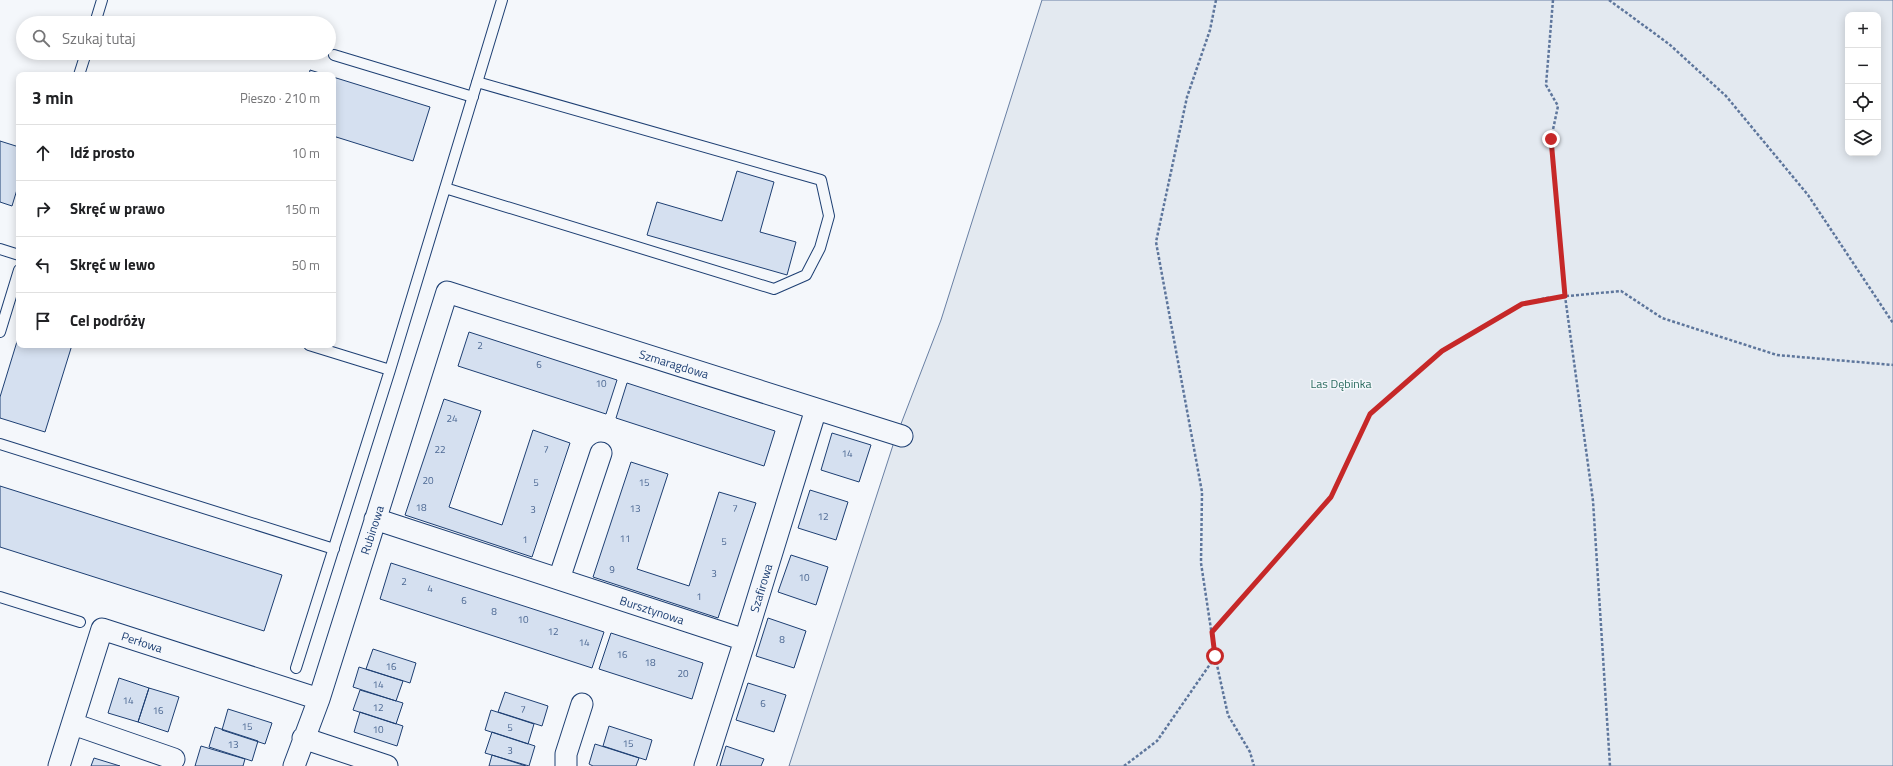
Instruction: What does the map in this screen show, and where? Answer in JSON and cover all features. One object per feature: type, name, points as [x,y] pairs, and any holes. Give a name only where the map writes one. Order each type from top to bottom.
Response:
[{"type":"street","name":"Szmaragdowa","points":[[446,292],[902,436]]},
{"type":"street","name":"Rubinowa","points":[[294,766],[303,738],[319,699],[446,292]]},
{"type":"street","name":"Szafirowa","points":[[704,766],[745,640],[816,409]]},
{"type":"street","points":[[559,579],[601,453]]},
{"type":"street","name":"Bursztynowa","points":[[375,519],[745,640]]},
{"type":"street","name":"Perłowa","points":[[59,766],[102,629],[319,699]]},
{"type":"street","points":[[566,766],[566,754],[582,704]]},
{"type":"street","points":[[73,724],[174,760]]},
{"type":"street","points":[[303,738],[387,766]]},
{"type":"lane","points":[[97,16],[102,0]]},
{"type":"lane","points":[[296,668],[390,370],[502,0]]},
{"type":"lane","points":[[336,56],[473,97]]},
{"type":"lane","points":[[80,72],[84,60]]},
{"type":"lane","points":[[445,188],[774,289],[806,275],[820,248],[829,216],[821,180],[478,82]]},
{"type":"lane","points":[[0,249],[16,254]]},
{"type":"lane","points":[[0,332],[16,280]]},
{"type":"lane","points":[[319,348],[390,370]]},
{"type":"lane","points":[[0,444],[334,549]]},
{"type":"lane","points":[[0,597],[80,622]]},
{"type":"path","points":[[1216,0],[1210,30],[1186,97],[1156,242],[1202,492],[1201,563],[1215,656],[1228,715],[1250,752],[1254,766]]},
{"type":"path","points":[[1553,0],[1546,85],[1558,106],[1551,139],[1565,296],[1593,500],[1610,766]]},
{"type":"path","points":[[1609,0],[1669,44],[1726,96],[1808,195],[1893,323]]},
{"type":"path","points":[[1212,632],[1331,497],[1370,414],[1442,351],[1522,304],[1565,296],[1621,292],[1662,318],[1778,355],[1893,365]]},
{"type":"path","points":[[1124,766],[1157,741],[1215,656]]},
{"type":"green space","name":"Las Dębinka","points":[[1042,0],[1893,0],[1893,766],[789,766],[894,442],[941,320]]},
{"type":"building","points":[[336,78],[430,107],[413,161],[336,137]]},
{"type":"building","points":[[0,141],[16,146],[16,193],[12,206],[0,202]]},
{"type":"building","points":[[737,171],[774,182],[760,232],[796,242],[787,275],[647,235],[657,202],[722,221]]},
{"type":"building","points":[[469,332],[617,380],[606,414],[458,366]]},
{"type":"building","points":[[16,345],[16,348],[71,348],[45,432],[0,418],[0,397]]},
{"type":"building","points":[[627,383],[775,431],[764,466],[616,418]]},
{"type":"building","points":[[444,399],[481,411],[449,507],[502,525],[533,430],[570,443],[532,557],[405,515]]},
{"type":"building","points":[[832,433],[871,445],[859,482],[821,470]]},
{"type":"building","points":[[631,462],[668,474],[637,569],[689,586],[719,492],[756,503],[718,618],[593,577]]},
{"type":"building","points":[[0,486],[282,575],[264,631],[0,547]]},
{"type":"building","points":[[810,490],[848,502],[836,540],[798,528]]},
{"type":"building","points":[[791,555],[828,567],[816,605],[778,592]]},
{"type":"building","points":[[391,563],[604,632],[592,668],[380,599]]},
{"type":"building","points":[[768,618],[806,631],[794,668],[756,656]]},
{"type":"building","points":[[611,633],[703,663],[692,699],[599,669]]},
{"type":"building","points":[[373,649],[416,663],[410,683],[366,669]]},
{"type":"building","points":[[359,667],[403,681],[396,701],[353,687]]},
{"type":"building","points":[[119,678],[149,688],[138,722],[108,713]]},
{"type":"building","points":[[748,683],[786,695],[774,732],[736,720]]},
{"type":"building","points":[[149,688],[179,697],[168,732],[138,722]]},
{"type":"building","points":[[360,690],[403,703],[396,724],[353,710]]},
{"type":"building","points":[[505,692],[548,706],[542,726],[498,712]]},
{"type":"building","points":[[228,709],[272,723],[265,744],[222,730]]},
{"type":"building","points":[[491,710],[534,724],[528,744],[485,730]]},
{"type":"building","points":[[360,712],[403,726],[397,746],[354,732]]},
{"type":"building","points":[[609,726],[652,740],[646,760],[603,746]]},
{"type":"building","points":[[215,727],[258,741],[252,761],[209,747]]},
{"type":"building","points":[[492,732],[535,746],[529,766],[485,753]]},
{"type":"building","points":[[595,744],[639,758],[636,766],[593,766],[589,764]]},
{"type":"building","points":[[201,746],[245,759],[243,766],[195,766]]},
{"type":"building","points":[[726,746],[764,759],[761,766],[720,766]]},
{"type":"building","points":[[492,755],[526,766],[489,766]]},
{"type":"building","points":[[94,758],[120,766],[91,766]]},
{"type":"route","points":[[1215,656],[1212,632],[1331,497],[1370,414],[1442,351],[1522,304],[1546,298],[1565,296],[1551,139]]}]
